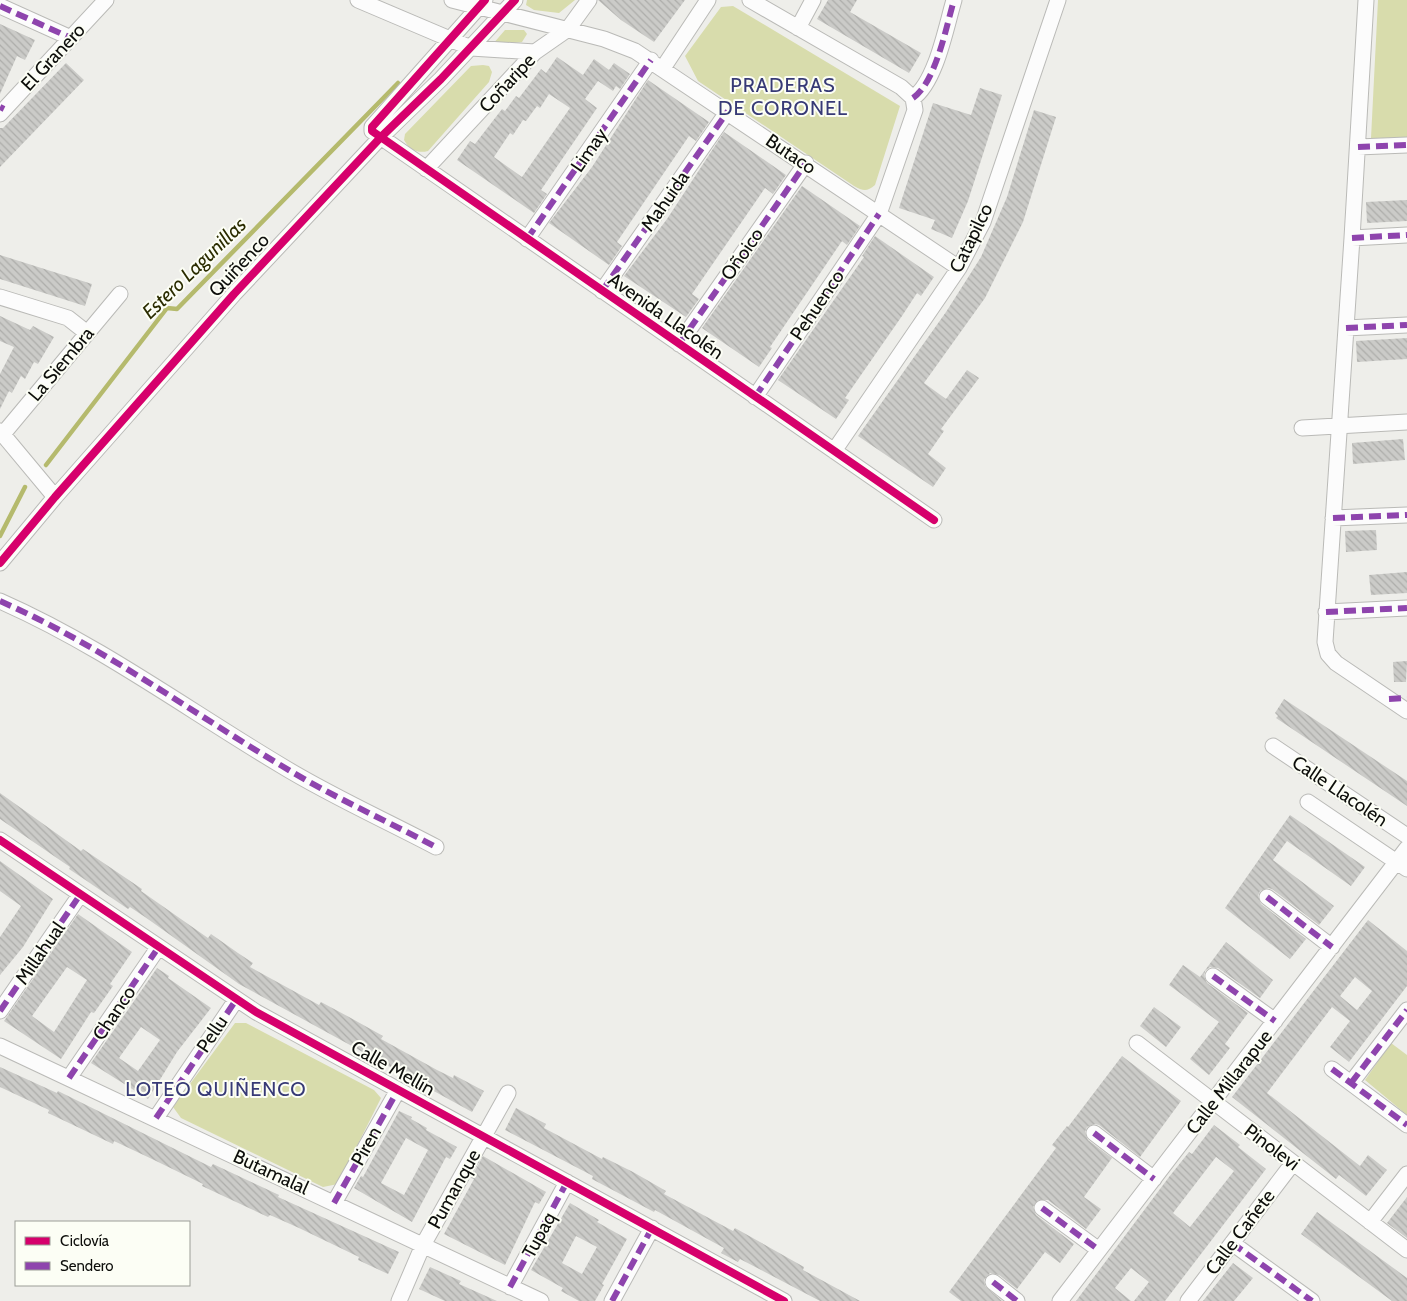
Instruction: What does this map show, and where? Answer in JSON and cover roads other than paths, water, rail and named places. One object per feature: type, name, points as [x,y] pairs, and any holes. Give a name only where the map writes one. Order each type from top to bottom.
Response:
[{"type":"street","name":"El Granero","points":[[1,110],[106,0]]},
{"type":"street","points":[[358,0],[471,48],[535,52]]},
{"type":"street","name":"Butaco","points":[[452,0],[482,4],[503,12],[622,45],[657,64],[959,268]]},
{"type":"street","name":"Quiñenco","points":[[0,563],[55,497],[234,294],[380,138],[471,48],[515,0]]},
{"type":"street","name":"Coñaripe","points":[[426,169],[535,52],[568,29],[589,0]]},
{"type":"street","name":"Limay","points":[[527,239],[657,64],[708,0]]},
{"type":"street","points":[[750,0],[901,86],[913,98],[921,92],[929,78],[954,0]]},
{"type":"street","points":[[798,28],[813,0]]},
{"type":"street","name":"Catapilco","points":[[834,451],[959,268],[983,222],[1058,0]]},
{"type":"street","points":[[1366,0],[1340,426],[1326,612],[1326,648],[1332,659],[1407,711]]},
{"type":"street","points":[[380,138],[372,132],[372,127],[448,39],[482,4]]},
{"type":"street","points":[[0,6],[71,38]]},
{"type":"street","name":"Pehuenco","points":[[754,396],[879,214],[914,116],[913,98]]},
{"type":"street","name":"Mahuida","points":[[602,291],[728,111]]},
{"type":"street","name":"Avenida Llacolén","points":[[380,138],[934,520]]},
{"type":"street","points":[[1358,147],[1407,145]]},
{"type":"street","name":"Oñoico","points":[[679,344],[806,163]]},
{"type":"street","points":[[1352,238],[1407,235]]},
{"type":"street","name":"La Siembra","points":[[1,433],[120,294]]},
{"type":"street","points":[[0,297],[68,318],[87,332]]},
{"type":"street","points":[[1346,328],[1407,325]]},
{"type":"street","points":[[1302,428],[1407,422]]},
{"type":"street","points":[[1,433],[55,497]]},
{"type":"street","points":[[1333,518],[1407,514]]},
{"type":"street","points":[[0,602],[42,620],[143,677],[282,766],[436,847]]},
{"type":"street","points":[[1326,612],[1407,608]]},
{"type":"street","points":[[1390,699],[1407,698]]},
{"type":"street","name":"Calle Llacolén","points":[[1273,746],[1407,836]]},
{"type":"street","name":"Calle Llacolén","points":[[1308,802],[1402,865]]},
{"type":"street","name":"Calle Mellín","points":[[0,840],[236,1000],[784,1301]]},
{"type":"street","name":"Calle Millarapue","points":[[1060,1301],[1332,947],[1402,865],[1407,848]]},
{"type":"street","name":"Millahual","points":[[0,1011],[80,895]]},
{"type":"street","points":[[1266,897],[1332,947]]},
{"type":"street","name":"Chanco","points":[[69,1078],[158,948]]},
{"type":"street","points":[[1213,976],[1275,1021]]},
{"type":"street","name":"Pellu","points":[[156,1118],[236,1000]]},
{"type":"street","points":[[1351,1083],[1407,1010]]},
{"type":"street","name":"Pinolevi","points":[[1137,1043],[1407,1250]]},
{"type":"street","name":"Butamalal","points":[[0,1046],[541,1301]]},
{"type":"street","points":[[1332,1069],[1407,1125]]},
{"type":"street","name":"Piren","points":[[334,1203],[398,1090]]},
{"type":"street","name":"Pumanque","points":[[402,1294],[423,1245],[508,1093]]},
{"type":"street","points":[[1094,1133],[1154,1179]]},
{"type":"street","name":"Calle Cañete","points":[[1188,1301],[1293,1163]]},
{"type":"street","points":[[1370,1222],[1407,1174]]},
{"type":"street","name":"Tupaq","points":[[510,1287],[567,1182]]},
{"type":"street","points":[[1042,1208],[1099,1250]]},
{"type":"street","points":[[612,1301],[652,1228]]},
{"type":"street","points":[[1232,1243],[1312,1301]]},
{"type":"street","points":[[993,1282],[1017,1301]]},
{"type":"waterway","name":"Estero Lagunillas","points":[[46,465],[167,308],[177,309],[398,83]]},
{"type":"waterway","name":"Estero Lagunillas","points":[[0,536],[25,487]]},
{"type":"district","name":"PRADERAS DE CORONEL","points":[[783,96]]},
{"type":"district","name":"LOTEO QUIÑENCO","points":[[216,1089]]}]
